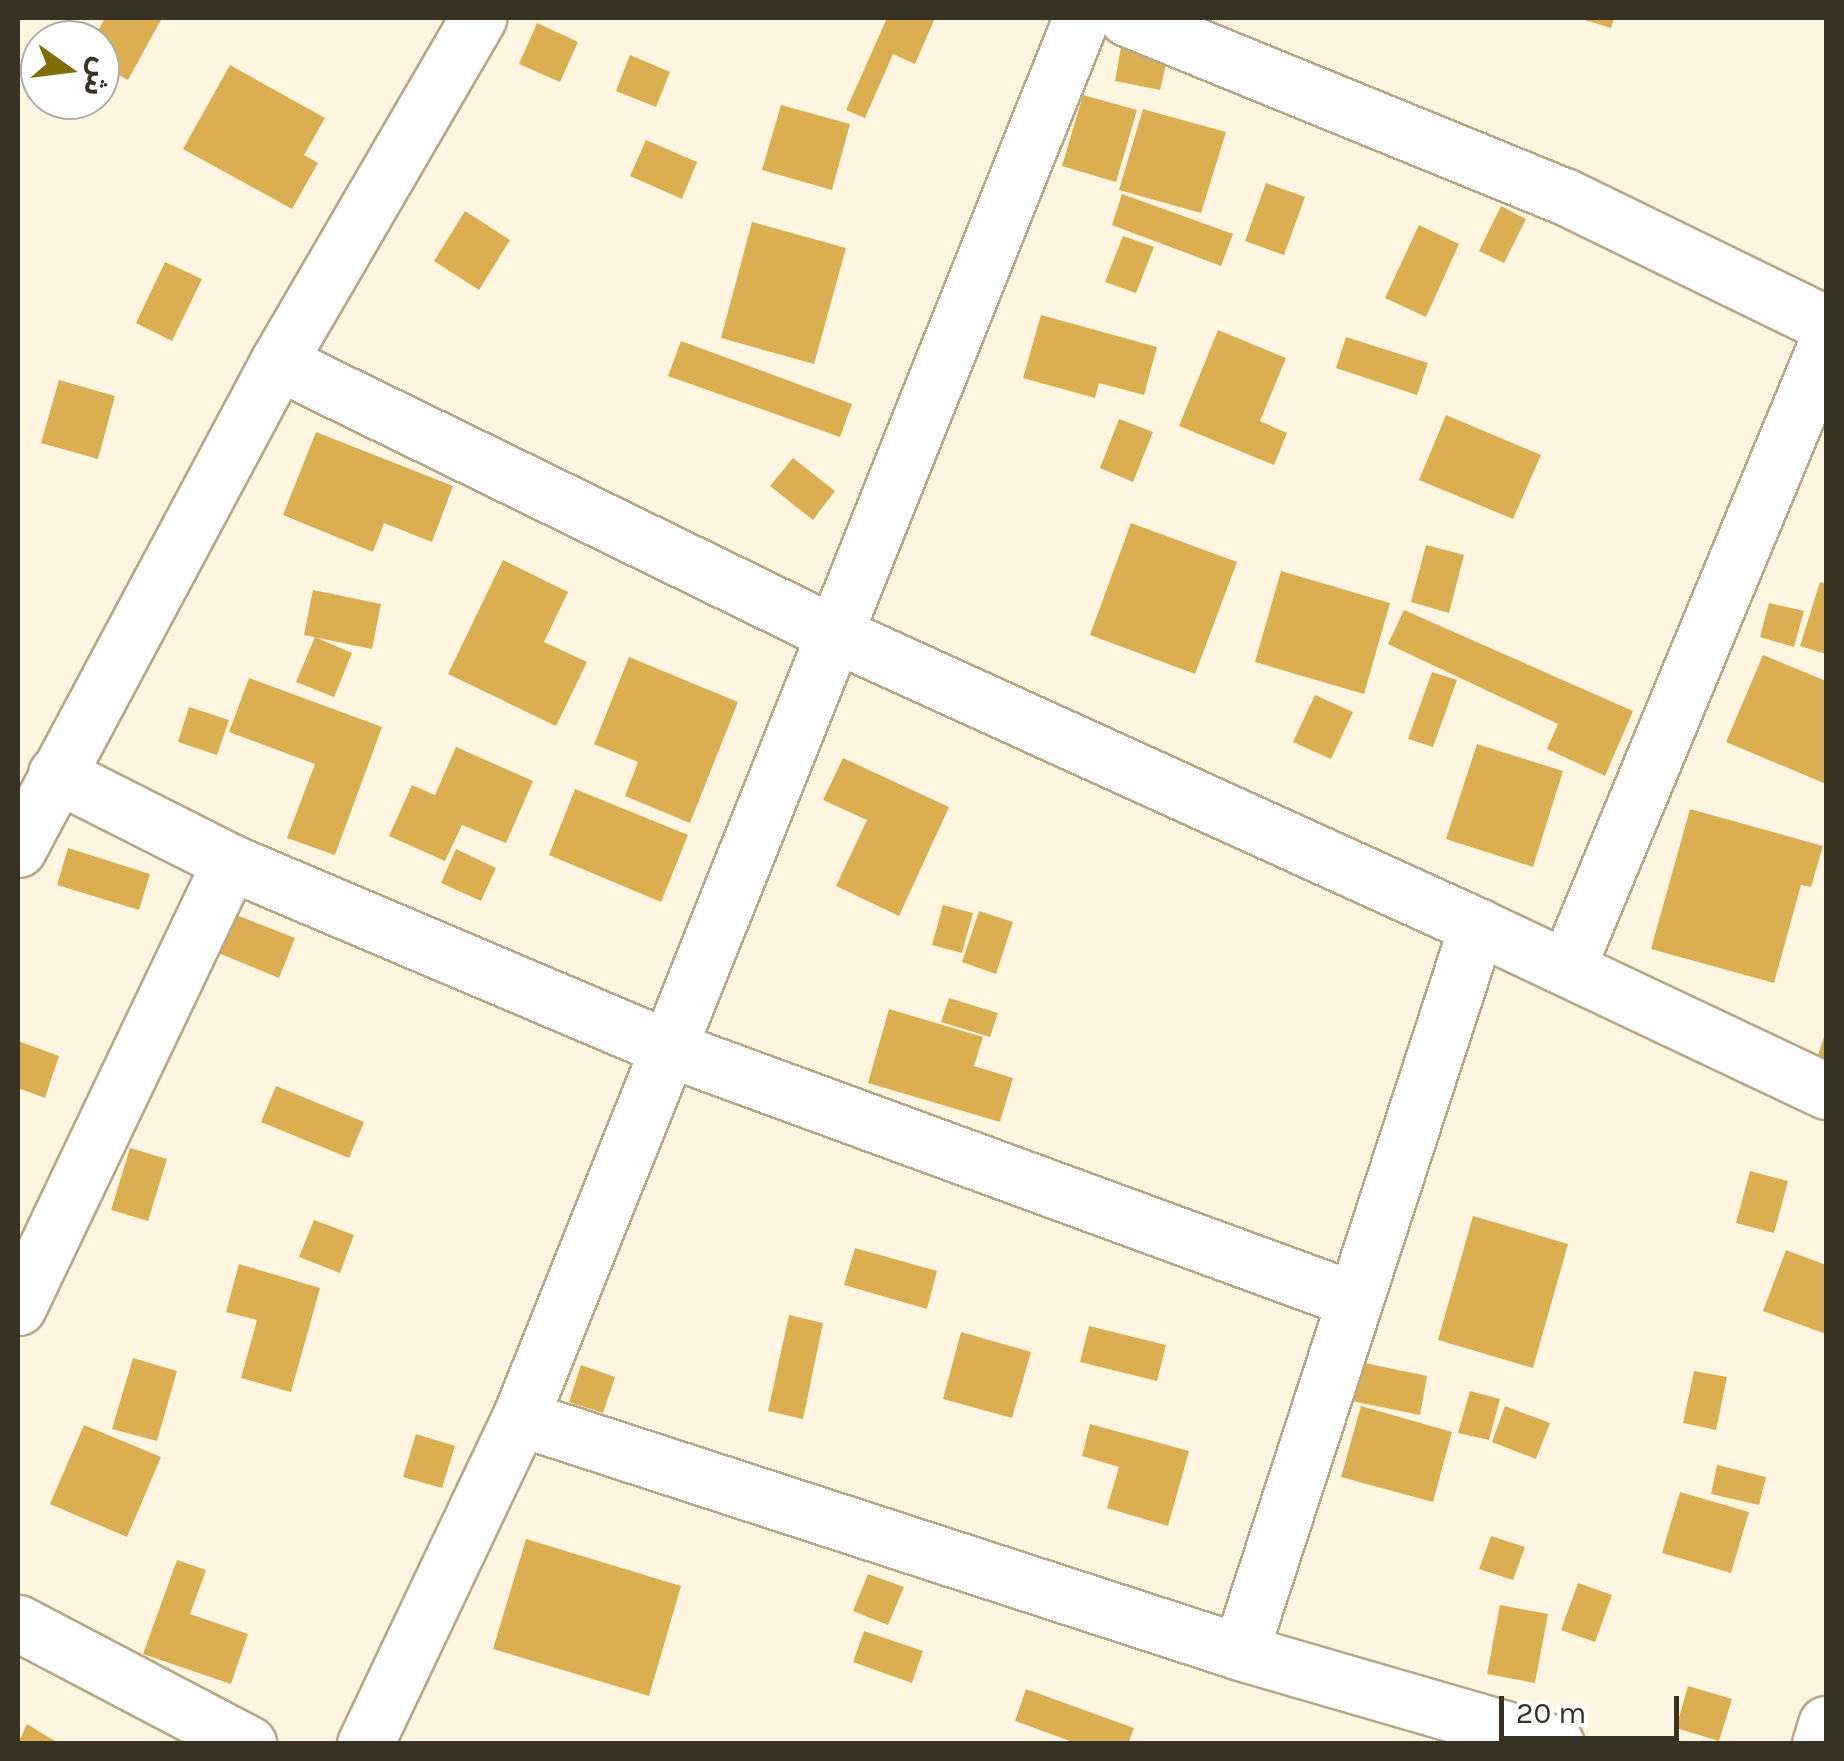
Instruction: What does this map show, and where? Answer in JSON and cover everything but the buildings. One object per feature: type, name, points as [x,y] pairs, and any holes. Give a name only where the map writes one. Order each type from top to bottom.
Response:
[{"type":"street","points":[[18,849],[278,362],[478,18]]},
{"type":"street","points":[[365,1744],[520,1418],[1081,18]]},
{"type":"street","points":[[1127,18],[1564,196],[1826,324]]},
{"type":"street","points":[[1567,968],[1826,345]]},
{"type":"street","points":[[278,362],[835,634],[1477,926],[1826,1091]]},
{"type":"street","points":[[56,774],[230,862],[670,1049],[1352,1299]]},
{"type":"street","points":[[18,1308],[230,862]]},
{"type":"street","points":[[1240,1652],[1352,1299],[1477,926]]},
{"type":"street","points":[[520,1418],[1240,1652],[1556,1744]]},
{"type":"street","points":[[18,1623],[248,1744]]},
{"type":"street","points":[[1820,1744],[1826,1724]]}]
